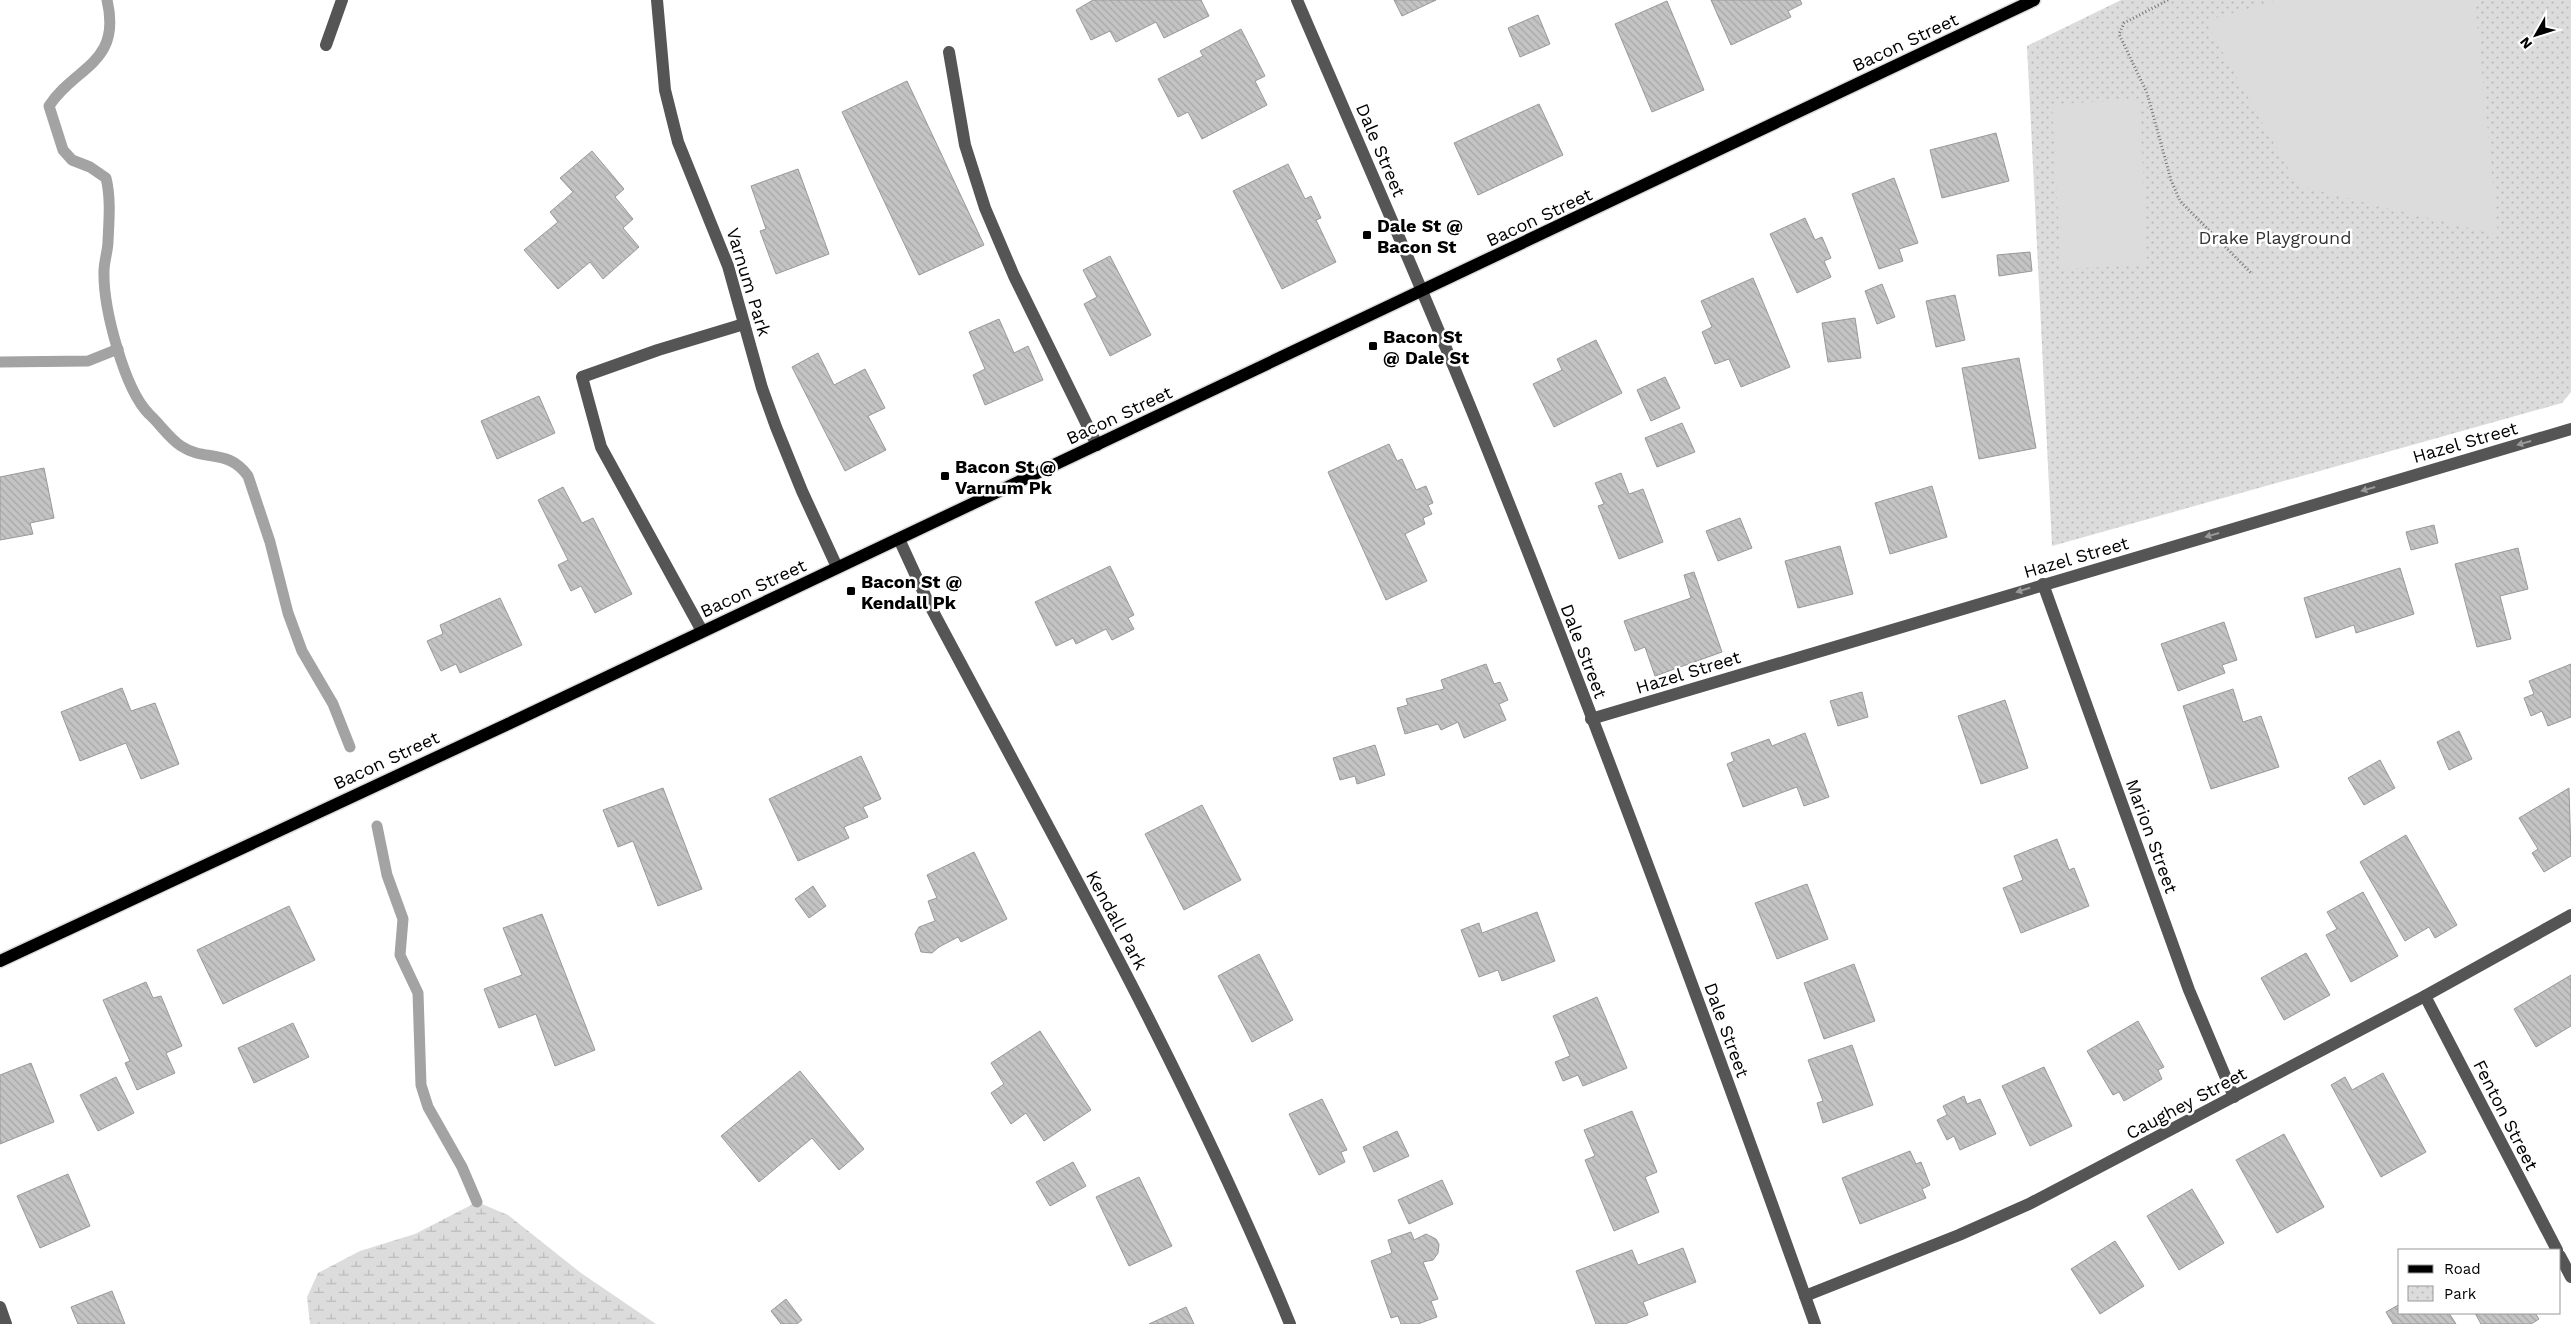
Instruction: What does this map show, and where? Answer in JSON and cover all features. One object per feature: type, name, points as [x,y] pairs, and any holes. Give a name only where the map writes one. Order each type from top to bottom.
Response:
[{"type":"main road","name":"Bacon Street","points":[[0,961],[1422,292],[2034,0]]},
{"type":"street","points":[[326,45],[342,0]]},
{"type":"street","name":"Varnum Park","points":[[658,0],[665,90],[678,142],[728,266],[776,427],[802,491],[838,567]]},
{"type":"street","name":"Dale Street","points":[[1297,0],[1422,292],[1516,523],[1692,984],[1815,1324]]},
{"type":"street","points":[[949,52],[965,145],[985,208],[1014,276],[1097,445]]},
{"type":"street","points":[[702,631],[601,448],[582,377],[658,350],[744,324]]},
{"type":"street","name":"Hazel Street","points":[[1591,719],[2571,429]]},
{"type":"street","name":"Kendall Park","points":[[899,539],[928,602],[1138,997],[1238,1203],[1290,1324]]},
{"type":"street","name":"Marion Street","points":[[2043,584],[2189,990],[2234,1097]]},
{"type":"street","name":"Caughey Street","points":[[1805,1296],[1959,1235],[2029,1204],[2425,996],[2571,915]]},
{"type":"street","name":"Fenton Street","points":[[2425,996],[2556,1249]]},
{"type":"street","points":[[2561,1258],[2571,1277]]},
{"type":"street","points":[[0,1307],[6,1324]]},
{"type":"path","points":[[2168,0],[2124,23],[2119,34],[2147,93],[2159,142],[2180,201],[2252,274]]},
{"type":"green space","name":"Drake Playground","points":[[2121,0],[2571,0],[2571,392],[2562,403],[2052,546],[2027,46]]},
{"type":"green space","points":[[2279,0],[2475,0],[2498,235],[2298,186],[2205,21]]},
{"type":"green space","points":[[2140,100],[2147,265],[2061,269],[2052,104]]},
{"type":"green space","points":[[477,1202],[508,1215],[581,1273],[656,1324],[310,1324],[307,1297],[318,1273],[360,1251],[415,1234]]},
{"type":"building","points":[[1093,0],[1201,0],[1209,16],[1164,38],[1156,22],[1116,42],[1110,31],[1091,40],[1076,10]]},
{"type":"building","points":[[1394,0],[1436,0],[1402,16]]},
{"type":"building","points":[[1711,0],[1800,0],[1802,4],[1788,11],[1791,17],[1731,45]]},
{"type":"building","points":[[1667,1],[1704,90],[1652,112],[1615,24]]},
{"type":"building","points":[[1538,15],[1550,44],[1520,57],[1508,28]]},
{"type":"building","points":[[1241,29],[1265,76],[1255,81],[1267,105],[1202,139],[1188,112],[1178,117],[1158,79],[1203,56],[1200,51]]},
{"type":"building","points":[[907,81],[984,245],[919,275],[842,112]]},
{"type":"building","points":[[1539,104],[1563,155],[1478,195],[1454,143]]},
{"type":"building","points":[[1996,133],[2009,181],[1942,198],[1930,150]]},
{"type":"building","points":[[592,151],[624,189],[615,197],[633,219],[623,228],[639,247],[603,279],[590,262],[558,289],[524,250],[558,222],[550,212],[573,192],[560,178]]},
{"type":"building","points":[[1288,164],[1305,199],[1311,196],[1321,218],[1316,220],[1336,262],[1282,289],[1233,191]]},
{"type":"building","points":[[798,169],[829,254],[776,274],[760,231],[766,229],[751,186]]},
{"type":"building","points":[[1894,178],[1918,243],[1899,249],[1903,261],[1879,269],[1852,194]]},
{"type":"building","points":[[1805,218],[1815,240],[1822,237],[1831,258],[1824,261],[1831,277],[1797,293],[1770,234]]},
{"type":"building","points":[[2030,252],[2032,271],[1999,276],[1997,255]]},
{"type":"building","points":[[1110,256],[1151,335],[1110,356],[1084,304],[1097,297],[1083,270]]},
{"type":"building","points":[[1753,278],[1790,367],[1741,387],[1729,359],[1715,364],[1702,332],[1712,327],[1701,301]]},
{"type":"building","points":[[1882,284],[1895,317],[1877,324],[1865,291]]},
{"type":"building","points":[[1955,295],[1965,340],[1936,347],[1926,301]]},
{"type":"building","points":[[1855,318],[1861,358],[1828,362],[1822,323]]},
{"type":"building","points":[[999,319],[1014,353],[1028,346],[1043,380],[985,405],[973,375],[985,369],[969,332]]},
{"type":"building","points":[[1596,340],[1622,393],[1554,427],[1533,384],[1562,370],[1557,359]]},
{"type":"building","points":[[818,353],[834,385],[865,369],[885,408],[868,416],[886,450],[845,471],[792,367]]},
{"type":"building","points":[[2019,358],[2036,448],[1979,459],[1962,368]]},
{"type":"building","points":[[1665,377],[1680,408],[1651,421],[1637,390]]},
{"type":"building","points":[[539,396],[555,433],[497,459],[481,421]]},
{"type":"building","points":[[1682,423],[1695,452],[1657,467],[1645,438]]},
{"type":"building","points":[[1389,444],[1397,461],[1402,459],[1416,490],[1426,486],[1433,503],[1428,505],[1432,514],[1423,518],[1425,524],[1405,534],[1427,581],[1386,600],[1328,472]]},
{"type":"building","points":[[44,468],[54,518],[30,523],[33,534],[0,540],[0,477]]},
{"type":"building","points":[[1621,473],[1629,494],[1643,489],[1663,542],[1619,559],[1598,506],[1604,504],[1595,483]]},
{"type":"building","points":[[1932,486],[1947,537],[1890,554],[1875,503]]},
{"type":"building","points":[[563,487],[582,523],[593,518],[632,594],[595,613],[581,586],[571,591],[558,565],[568,560],[538,500]]},
{"type":"building","points":[[1740,518],[1752,548],[1718,561],[1706,531]]},
{"type":"building","points":[[2434,525],[2438,543],[2411,550],[2406,532]]},
{"type":"building","points":[[1840,546],[1853,594],[1798,608],[1785,561]]},
{"type":"building","points":[[2518,548],[2528,589],[2500,596],[2511,639],[2477,647],[2455,564]]},
{"type":"building","points":[[1110,566],[1134,615],[1128,618],[1134,629],[1112,640],[1106,629],[1076,644],[1073,638],[1056,646],[1035,602]]},
{"type":"building","points":[[2400,568],[2414,614],[2356,633],[2354,625],[2316,638],[2304,598]]},
{"type":"building","points":[[1694,572],[1722,652],[1655,676],[1645,647],[1635,651],[1624,621],[1691,598],[1684,575]]},
{"type":"building","points":[[500,598],[522,645],[460,673],[456,664],[441,671],[427,641],[443,634],[440,625]]},
{"type":"building","points":[[2224,622],[2237,660],[2222,665],[2225,673],[2178,691],[2161,644]]},
{"type":"building","points":[[1486,664],[1494,684],[1500,682],[1508,700],[1499,704],[1506,720],[1464,738],[1458,722],[1441,730],[1438,724],[1405,734],[1397,708],[1408,705],[1406,699],[1444,689],[1441,680]]},
{"type":"building","points":[[2571,664],[2571,717],[2548,726],[2542,711],[2531,716],[2524,698],[2534,694],[2529,681]]},
{"type":"building","points":[[122,688],[131,711],[155,703],[179,764],[141,779],[126,743],[80,761],[61,712]]},
{"type":"building","points":[[2233,689],[2243,722],[2261,716],[2279,767],[2211,789],[2183,706]]},
{"type":"building","points":[[1862,692],[1868,717],[1838,726],[1830,701]]},
{"type":"building","points":[[2005,700],[2028,768],[1981,784],[1958,716]]},
{"type":"building","points":[[2459,731],[2472,759],[2449,770],[2437,742]]},
{"type":"building","points":[[1805,733],[1829,797],[1804,806],[1797,787],[1743,807],[1727,764],[1734,761],[1731,753],[1769,739],[1772,746]]},
{"type":"building","points":[[1375,745],[1385,775],[1357,784],[1355,776],[1340,780],[1333,758]]},
{"type":"building","points":[[861,756],[881,799],[863,807],[868,817],[844,827],[849,838],[798,861],[769,799]]},
{"type":"building","points":[[2380,760],[2395,788],[2364,805],[2348,778]]},
{"type":"building","points":[[663,788],[702,889],[658,906],[633,841],[618,847],[603,810]]},
{"type":"building","points":[[2569,788],[2571,856],[2544,872],[2532,853],[2538,849],[2519,818]]},
{"type":"building","points":[[1202,805],[1241,880],[1184,910],[1145,834]]},
{"type":"building","points":[[2406,835],[2457,925],[2435,938],[2429,927],[2405,941],[2360,862]]},
{"type":"building","points":[[2057,839],[2069,870],[2074,868],[2089,906],[2021,933],[2003,888],[2023,880],[2014,856]]},
{"type":"building","points":[[974,852],[1007,919],[961,942],[958,937],[932,953],[921,952],[915,934],[919,927],[935,921],[928,901],[937,898],[927,875]]},
{"type":"building","points":[[1807,884],[1828,939],[1777,959],[1755,903]]},
{"type":"building","points":[[813,886],[826,906],[809,918],[795,899]]},
{"type":"building","points":[[2363,892],[2398,956],[2351,982],[2326,935],[2337,929],[2327,912]]},
{"type":"building","points":[[289,906],[315,960],[223,1004],[197,950]]},
{"type":"building","points":[[1537,912],[1555,961],[1502,981],[1498,970],[1479,977],[1461,930],[1479,923],[1482,933]]},
{"type":"building","points":[[542,914],[595,1050],[555,1066],[536,1014],[499,1028],[484,989],[522,975],[503,928]]},
{"type":"building","points":[[2306,953],[2330,995],[2284,1020],[2261,978]]},
{"type":"building","points":[[1259,954],[1293,1020],[1252,1042],[1218,976]]},
{"type":"building","points":[[1854,964],[1875,1021],[1824,1039],[1804,983]]},
{"type":"building","points":[[2571,975],[2571,1026],[2536,1047],[2514,1009]]},
{"type":"building","points":[[146,982],[153,998],[161,996],[182,1046],[166,1053],[175,1073],[137,1090],[125,1063],[130,1061],[103,1000]]},
{"type":"building","points":[[1597,997],[1627,1068],[1583,1086],[1578,1075],[1563,1081],[1555,1062],[1570,1056],[1553,1016]]},
{"type":"building","points":[[2138,1021],[2164,1067],[2158,1070],[2162,1079],[2124,1101],[2119,1092],[2113,1095],[2087,1051]]},
{"type":"building","points":[[293,1023],[309,1057],[254,1083],[238,1048]]},
{"type":"building","points":[[1040,1031],[1091,1110],[1044,1141],[1026,1113],[1011,1124],[991,1093],[1004,1084],[991,1063]]},
{"type":"building","points":[[1852,1045],[1873,1105],[1823,1123],[1817,1103],[1823,1101],[1808,1060]]},
{"type":"building","points":[[31,1063],[54,1122],[0,1144],[0,1075]]},
{"type":"building","points":[[2044,1067],[2072,1126],[2030,1146],[2002,1086]]},
{"type":"building","points":[[800,1071],[864,1149],[839,1170],[812,1138],[759,1182],[721,1136]]},
{"type":"building","points":[[2383,1073],[2426,1152],[2381,1177],[2331,1085],[2345,1077],[2352,1090]]},
{"type":"building","points":[[116,1077],[134,1113],[98,1131],[80,1095]]},
{"type":"building","points":[[1964,1096],[1967,1104],[1980,1099],[1996,1134],[1960,1150],[1954,1136],[1947,1140],[1937,1120],[1947,1115],[1943,1106]]},
{"type":"building","points":[[1322,1099],[1347,1150],[1341,1152],[1345,1162],[1319,1175],[1289,1114]]},
{"type":"building","points":[[1632,1111],[1657,1172],[1645,1177],[1659,1212],[1614,1231],[1585,1160],[1595,1156],[1584,1130]]},
{"type":"building","points":[[1397,1131],[1409,1156],[1374,1172],[1363,1147]]},
{"type":"building","points":[[2284,1134],[2324,1207],[2277,1233],[2236,1160]]},
{"type":"building","points":[[1910,1151],[1916,1164],[1921,1162],[1930,1185],[1922,1189],[1926,1198],[1860,1224],[1842,1178]]},
{"type":"building","points":[[1073,1162],[1086,1186],[1050,1206],[1036,1182]]},
{"type":"building","points":[[68,1174],[90,1226],[40,1248],[17,1196]]},
{"type":"building","points":[[1139,1177],[1172,1246],[1129,1266],[1096,1197]]},
{"type":"building","points":[[1442,1180],[1453,1204],[1409,1224],[1398,1200]]},
{"type":"building","points":[[2192,1189],[2224,1243],[2179,1270],[2147,1216]]},
{"type":"building","points":[[1411,1232],[1414,1240],[1426,1234],[1436,1239],[1439,1244],[1438,1253],[1433,1260],[1423,1262],[1438,1299],[1431,1301],[1437,1317],[1418,1324],[1401,1324],[1398,1316],[1391,1318],[1371,1261],[1392,1253],[1388,1240]]},
{"type":"building","points":[[2115,1241],[2144,1286],[2100,1314],[2071,1269]]},
{"type":"building","points":[[1683,1248],[1696,1282],[1643,1302],[1648,1315],[1625,1324],[1596,1324],[1576,1271],[1632,1250],[1638,1265]]},
{"type":"building","points":[[112,1291],[125,1324],[78,1324],[71,1307]]},
{"type":"building","points":[[786,1299],[802,1320],[797,1324],[781,1324],[771,1311]]},
{"type":"building","points":[[2398,1305],[2398,1314],[2450,1314],[2456,1324],[2393,1324],[2386,1312]]},
{"type":"building","points":[[1186,1307],[1194,1324],[1149,1324]]},
{"type":"building","points":[[2476,1314],[2536,1314],[2539,1319],[2531,1324],[2481,1324]]},
{"type":"waterway","points":[[107,0],[110,21],[108,38],[102,51],[49,106],[63,150],[72,160],[90,167],[106,178],[109,193],[109,209],[108,245],[104,267],[105,286],[107,305],[117,347],[131,386],[140,402],[172,439],[190,451],[224,458],[240,467],[248,476],[270,542],[288,613],[302,651],[333,704],[350,747]]},
{"type":"waterway","points":[[0,362],[88,361],[118,349]]},
{"type":"waterway","points":[[377,826],[387,875],[403,919],[400,955],[418,993],[421,1085],[428,1107],[462,1167],[477,1202]]},
{"type":"place","name":"Dale St @ Bacon St","points":[[1367,235]]},
{"type":"place","name":"Bacon St @ Dale St","points":[[1373,346]]},
{"type":"place","name":"Bacon St @ Varnum Pk","points":[[945,476]]},
{"type":"place","name":"Bacon St @ Kendall Pk","points":[[851,591]]}]
